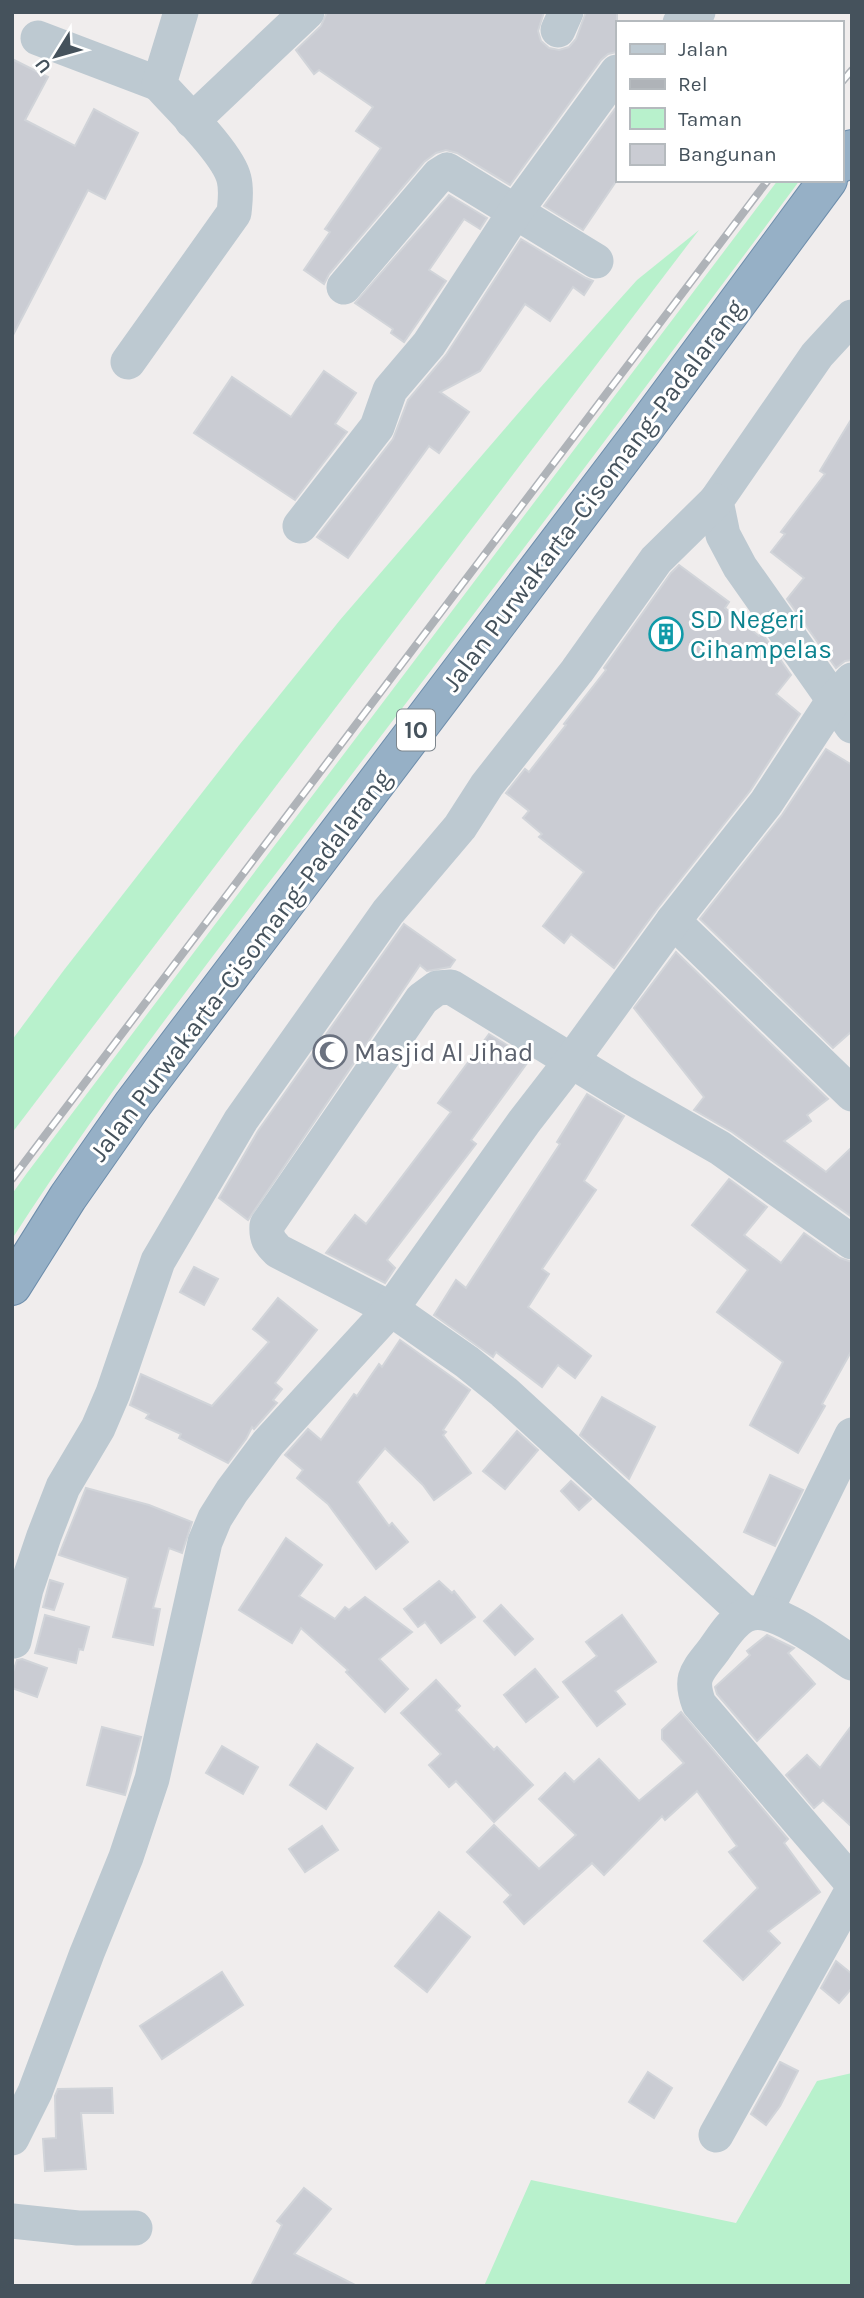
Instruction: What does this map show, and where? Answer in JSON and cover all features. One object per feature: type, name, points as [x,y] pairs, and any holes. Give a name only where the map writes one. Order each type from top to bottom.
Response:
[{"type":"highway","name":"Jalan Purwakarta–Cisomang–Padalarang","points":[[12,1286],[68,1197],[141,1093],[633,444],[827,182]]},
{"type":"street","points":[[159,84],[181,12]]},
{"type":"street","points":[[192,121],[307,12]]},
{"type":"street","points":[[38,38],[159,84],[225,159],[234,177],[234,213],[128,362]]},
{"type":"street","points":[[300,526],[377,427],[390,390],[429,344],[515,212],[616,73]]},
{"type":"street","points":[[344,287],[444,171],[452,170],[596,261]]},
{"type":"street","points":[[14,1641],[26,1589],[44,1536],[64,1487],[108,1405],[158,1261],[241,1120],[388,912],[460,827],[487,785],[577,671],[656,560],[716,501],[817,355],[852,317]]},
{"type":"street","points":[[12,2138],[35,2092],[126,1857],[148,1792],[186,1635],[205,1542],[215,1518],[268,1443],[391,1309],[523,1122],[572,1060],[673,920],[845,702],[740,567],[723,535],[716,501]]},
{"type":"street","points":[[673,920],[852,1094]]},
{"type":"street","points":[[852,1242],[720,1148],[622,1092],[451,987],[437,988],[422,999],[267,1225],[266,1235],[278,1251],[391,1309],[505,1392],[756,1613],[785,1620],[852,1663]]},
{"type":"street","points":[[852,1435],[756,1613],[730,1628],[696,1674],[694,1688],[699,1704],[852,1882]]},
{"type":"street","points":[[716,2135],[852,1891]]},
{"type":"street","points":[[12,2221],[78,2228],[135,2228]]},
{"type":"green space","points":[[776,182],[798,182],[176,1005],[51,1179],[12,1239],[12,1194]]},
{"type":"green space","points":[[699,230],[12,1133],[12,1040],[64,970],[340,620],[637,280]]},
{"type":"green space","points":[[852,2073],[852,2286],[484,2286],[531,2180],[736,2223],[817,2081]]},
{"type":"building","points":[[327,12],[544,12],[538,31],[541,41],[549,48],[559,50],[569,47],[576,39],[586,12],[617,12],[616,52],[608,54],[601,60],[510,185],[457,153],[446,150],[436,153],[424,162],[329,274],[324,284],[304,270],[330,232],[325,229],[381,148],[356,131],[373,107],[319,70],[314,74],[296,50],[321,26]]},
{"type":"building","points":[[12,59],[48,77],[25,120],[75,146],[94,109],[138,133],[105,199],[88,190],[12,337]]},
{"type":"building","points":[[616,107],[616,181],[583,230],[544,206]]},
{"type":"building","points":[[449,195],[487,218],[480,229],[464,219],[429,270],[446,281],[404,342],[391,333],[393,329],[355,303]]},
{"type":"building","points":[[521,239],[593,281],[584,295],[573,287],[550,321],[525,304],[480,371],[440,392],[469,412],[439,453],[429,446],[348,558],[317,537],[393,439],[408,400],[446,355]]},
{"type":"building","points":[[324,371],[356,393],[335,424],[347,432],[295,500],[194,433],[232,377],[291,417]]},
{"type":"building","points":[[852,418],[852,660],[845,661],[836,668],[787,599],[804,578],[771,552],[785,534],[781,532],[825,474],[820,471]]},
{"type":"building","points":[[679,565],[729,602],[725,608],[759,636],[762,633],[791,675],[776,694],[800,714],[750,791],[614,968],[571,934],[564,943],[543,926],[584,872],[539,837],[542,834],[523,818],[529,811],[506,793],[525,769],[529,772],[566,725],[564,724],[606,670],[604,668]]},
{"type":"building","points":[[826,749],[852,765],[852,1031],[833,1048],[700,919],[782,815]]},
{"type":"building","points":[[404,924],[455,960],[450,967],[427,971],[420,965],[248,1220],[219,1198],[258,1131]]},
{"type":"building","points":[[676,952],[828,1099],[807,1115],[811,1121],[784,1141],[826,1172],[852,1147],[852,1217],[732,1132],[694,1110],[704,1097],[634,1008]]},
{"type":"building","points":[[489,1034],[530,1059],[471,1140],[476,1144],[387,1260],[395,1268],[385,1283],[326,1253],[355,1215],[366,1224],[451,1112],[438,1103]]},
{"type":"building","points":[[587,1094],[624,1116],[584,1181],[596,1190],[542,1269],[549,1274],[528,1307],[591,1356],[575,1378],[558,1365],[542,1387],[496,1352],[493,1357],[434,1315],[456,1280],[466,1288],[560,1144],[557,1142]]},
{"type":"building","points":[[729,1179],[767,1207],[744,1235],[781,1263],[804,1233],[840,1258],[852,1262],[852,1350],[798,1453],[750,1425],[783,1362],[717,1312],[748,1270],[692,1225]]},
{"type":"building","points":[[194,1267],[218,1279],[204,1305],[180,1292]]},
{"type":"building","points":[[278,1298],[317,1330],[275,1383],[282,1389],[273,1400],[277,1403],[254,1429],[252,1427],[228,1463],[179,1438],[181,1434],[146,1418],[149,1414],[130,1405],[141,1374],[212,1406],[269,1342],[253,1329]]},
{"type":"building","points":[[400,1340],[470,1390],[443,1430],[446,1432],[443,1435],[471,1473],[434,1500],[423,1485],[385,1448],[357,1482],[389,1526],[392,1523],[408,1542],[376,1569],[328,1504],[297,1478],[303,1470],[285,1455],[308,1429],[321,1440],[354,1394],[357,1396],[379,1364],[382,1367]]},
{"type":"building","points":[[602,1397],[655,1427],[629,1479],[580,1435]]},
{"type":"building","points":[[517,1431],[538,1450],[505,1489],[483,1471]]},
{"type":"building","points":[[770,1475],[803,1490],[775,1546],[744,1532]]},
{"type":"building","points":[[571,1481],[591,1499],[579,1510],[561,1491]]},
{"type":"building","points":[[86,1488],[149,1505],[192,1522],[182,1553],[169,1548],[153,1608],[160,1609],[153,1645],[113,1637],[128,1578],[59,1555]]},
{"type":"building","points":[[286,1538],[322,1565],[299,1596],[335,1619],[345,1607],[349,1610],[365,1597],[412,1632],[379,1659],[408,1689],[385,1712],[346,1672],[348,1670],[301,1628],[292,1643],[239,1610]]},
{"type":"building","points":[[50,1580],[63,1584],[54,1610],[43,1607]]},
{"type":"building","points":[[439,1581],[452,1593],[454,1591],[475,1617],[441,1643],[425,1622],[418,1627],[404,1609]]},
{"type":"building","points":[[501,1605],[533,1639],[515,1655],[484,1621]]},
{"type":"building","points":[[45,1615],[89,1627],[83,1650],[79,1649],[76,1663],[35,1653]]},
{"type":"building","points":[[622,1615],[656,1662],[615,1691],[625,1704],[597,1726],[563,1682],[597,1656],[586,1642]]},
{"type":"building","points":[[767,1635],[794,1648],[788,1653],[815,1684],[757,1741],[717,1694],[715,1687],[750,1655],[747,1651]]},
{"type":"building","points":[[22,1659],[47,1668],[37,1697],[12,1688],[12,1675],[17,1660]]},
{"type":"building","points":[[535,1669],[558,1697],[526,1722],[504,1695]]},
{"type":"building","points":[[436,1680],[460,1706],[456,1710],[494,1750],[497,1747],[533,1785],[494,1822],[456,1781],[449,1787],[429,1765],[441,1754],[401,1713]]},
{"type":"building","points":[[681,1712],[788,1839],[784,1843],[820,1892],[768,1931],[780,1943],[743,1980],[704,1941],[758,1888],[729,1852],[737,1846],[697,1791],[665,1820],[662,1816],[604,1875],[592,1863],[524,1924],[504,1902],[511,1895],[467,1852],[494,1825],[539,1869],[576,1835],[539,1799],[565,1773],[574,1782],[599,1759],[639,1801],[684,1763],[662,1739],[662,1730]]},
{"type":"building","points":[[852,1725],[852,1827],[823,1800],[814,1808],[786,1775],[807,1755],[820,1768]]},
{"type":"building","points":[[102,1727],[141,1737],[125,1795],[87,1785]]},
{"type":"building","points":[[317,1744],[353,1768],[326,1809],[290,1785]]},
{"type":"building","points":[[222,1746],[258,1767],[243,1794],[206,1773]]},
{"type":"building","points":[[322,1826],[338,1850],[305,1872],[289,1849]]},
{"type":"building","points":[[439,1912],[470,1937],[427,1992],[395,1966]]},
{"type":"building","points":[[836,1961],[852,1974],[852,1988],[839,2003],[821,1988]]},
{"type":"building","points":[[222,1972],[243,2005],[162,2059],[140,2026]]},
{"type":"building","points":[[780,2062],[798,2071],[780,2106],[766,2125],[751,2114]]},
{"type":"building","points":[[648,2072],[672,2088],[654,2118],[629,2102]]},
{"type":"building","points":[[112,2088],[113,2113],[81,2113],[86,2169],[45,2171],[43,2139],[56,2138],[55,2096],[58,2089]]},
{"type":"building","points":[[304,2188],[331,2209],[294,2254],[357,2286],[251,2286],[282,2225],[277,2221]]},
{"type":"railway","points":[[843,81],[852,70]]},
{"type":"railway","points":[[12,1179],[766,182]]},
{"type":"place","name":"SD Negeri Cihampelas","points":[[666,634]]},
{"type":"place","name":"Masjid Al Jihad","points":[[330,1052]]}]
